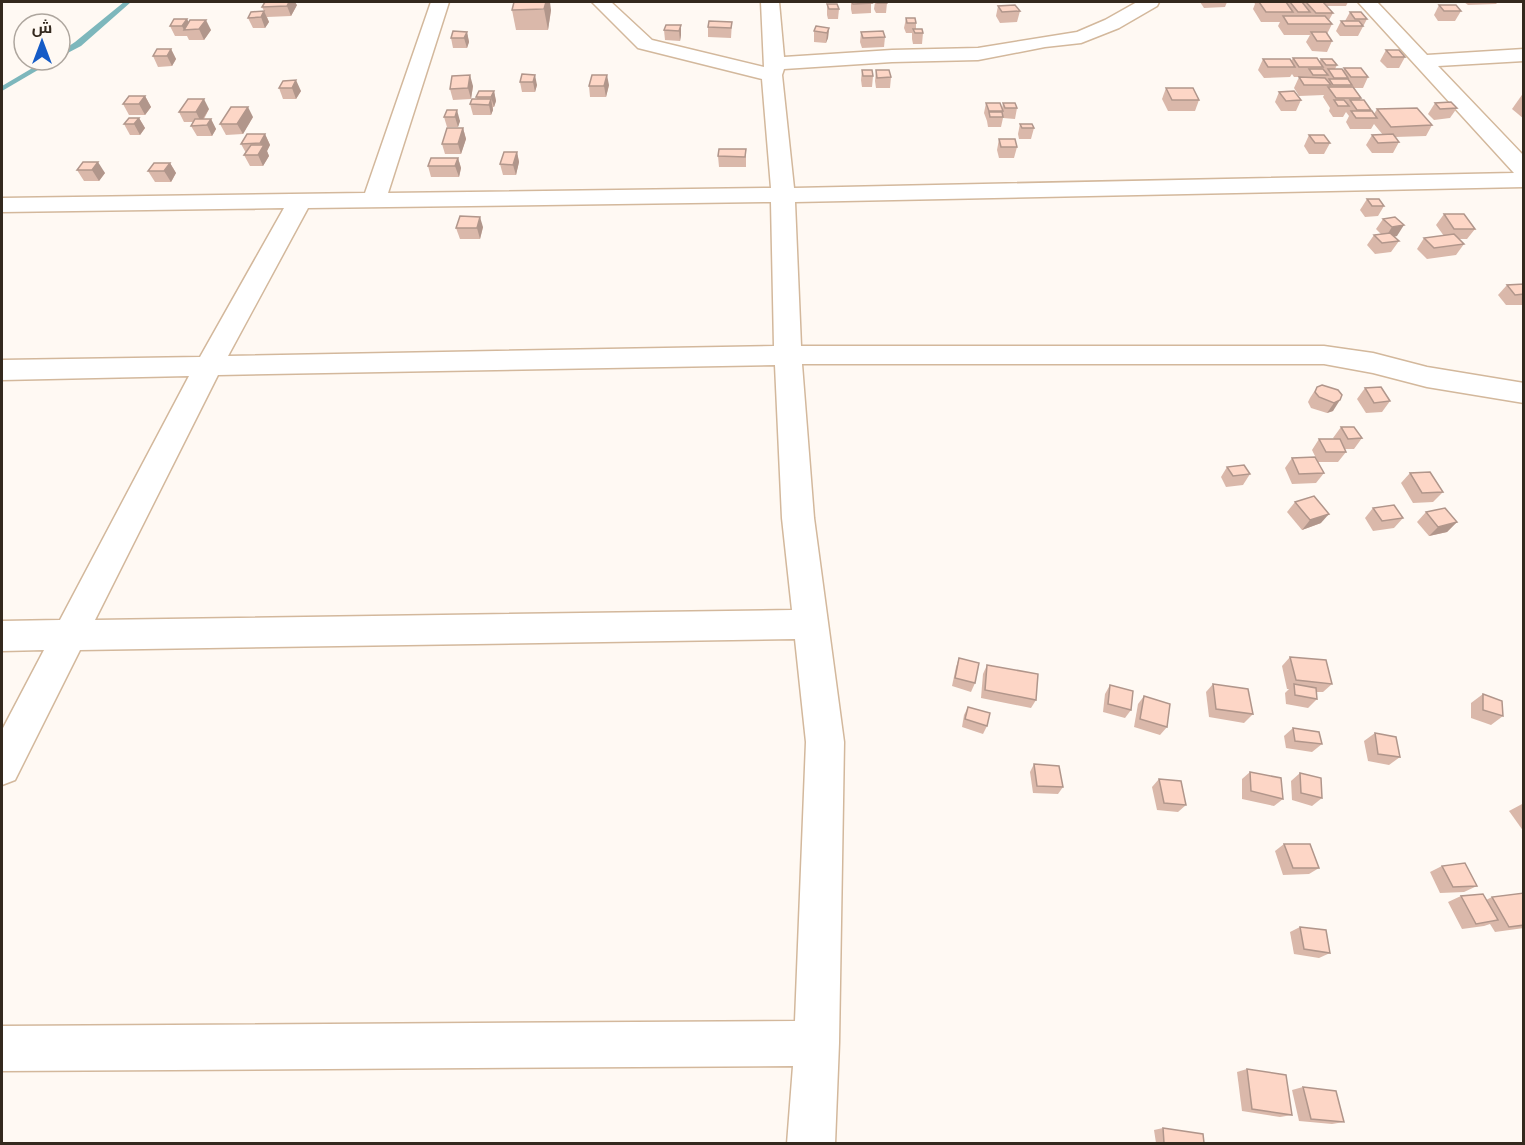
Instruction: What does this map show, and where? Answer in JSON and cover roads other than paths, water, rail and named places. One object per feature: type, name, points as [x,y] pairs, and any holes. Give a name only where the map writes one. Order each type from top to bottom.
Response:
[{"type":"street","points":[[374,200],[440,2]]},
{"type":"street","points":[[601,2],[645,44],[774,70],[892,56],[978,54],[1045,41],[1080,37],[1112,24],[1150,2]]},
{"type":"street","points":[[770,2],[783,195],[788,355],[798,518],[825,742],[817,1043],[811,1143]]},
{"type":"street","points":[[1367,2],[1524,170]]},
{"type":"street","points":[[1422,62],[1524,55]]},
{"type":"street","points":[[2,205],[783,195],[1524,180]]},
{"type":"street","points":[[2,767],[209,365],[300,201]]},
{"type":"street","points":[[2,370],[788,355],[1324,355],[1373,363],[1427,377],[1524,393]]},
{"type":"street","points":[[2,636],[811,624]]},
{"type":"street","points":[[2,1049],[817,1043]]},
{"type":"waterway","points":[[72,48],[128,2]]},
{"type":"waterway","points":[[2,89],[31,72]]}]
